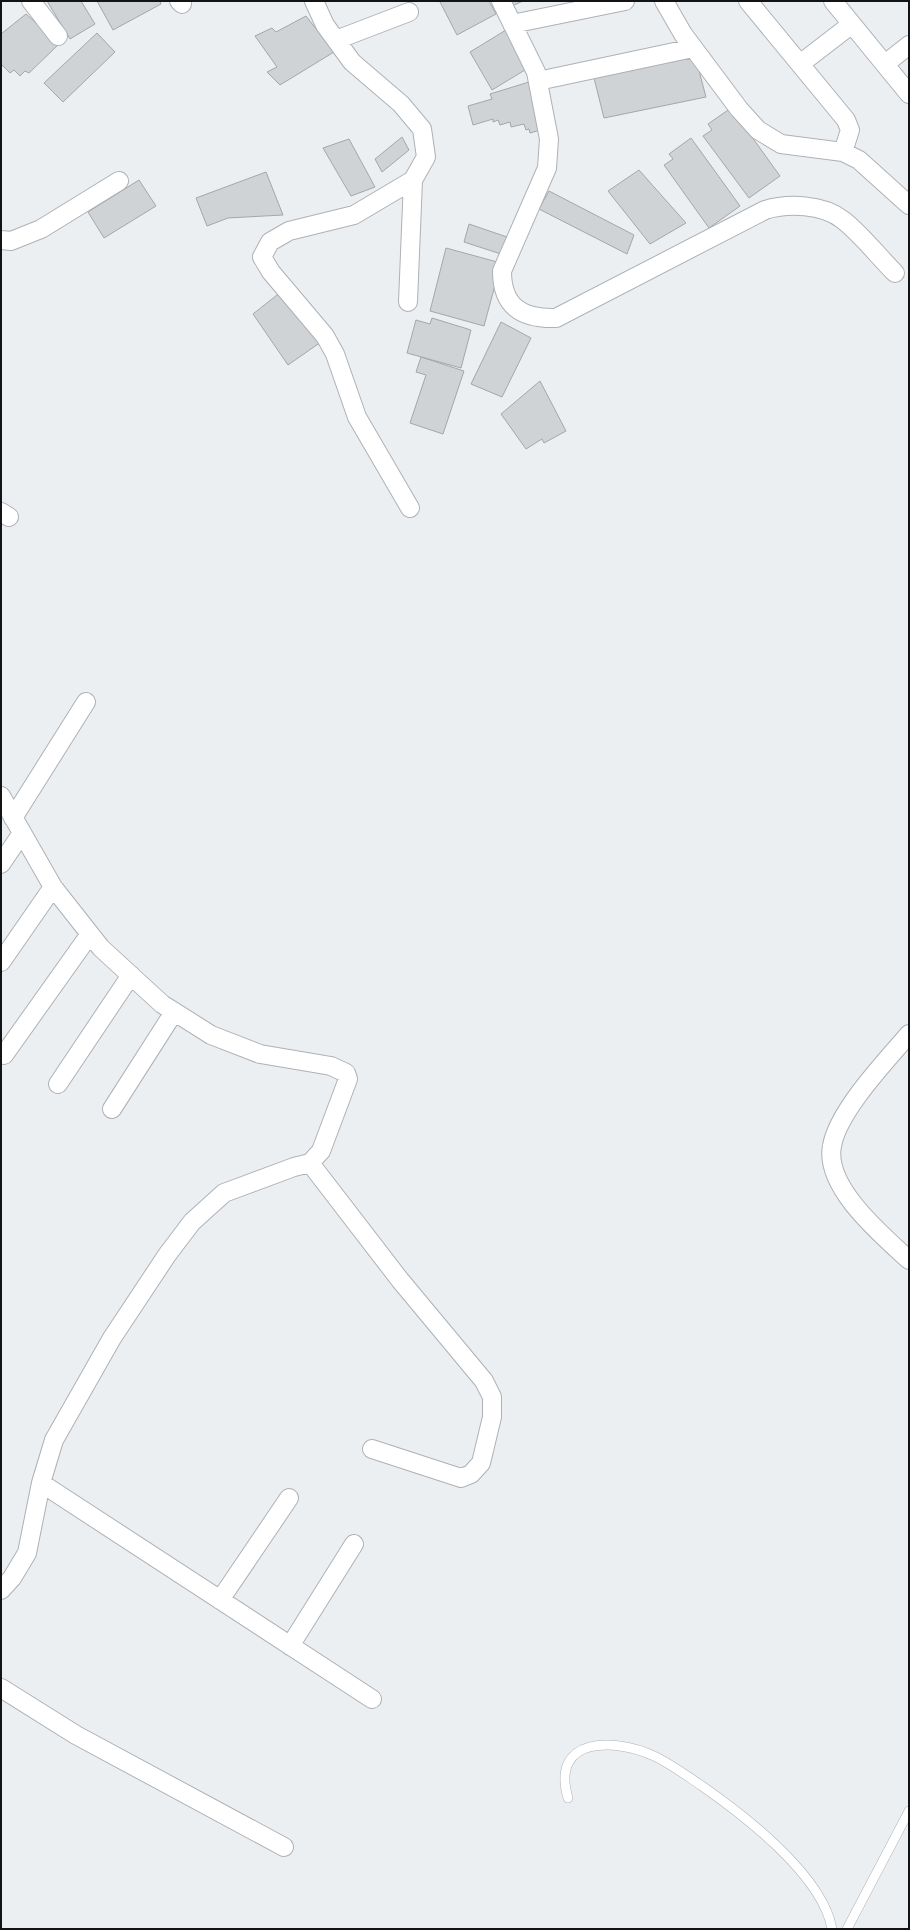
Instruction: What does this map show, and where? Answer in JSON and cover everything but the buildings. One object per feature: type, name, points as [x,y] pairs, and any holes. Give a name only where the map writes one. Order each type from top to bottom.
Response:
[{"type":"street","points":[[31,1],[58,36]]},
{"type":"street","points":[[314,1],[325,25],[352,62],[401,104],[422,129],[426,157],[413,180],[408,302]]},
{"type":"street","points":[[501,1],[536,72],[549,139],[547,168],[502,271],[502,286],[507,298],[515,309],[545,318],[556,318],[765,210],[781,205],[819,209],[842,219],[895,273]]},
{"type":"street","points":[[512,24],[625,1]]},
{"type":"street","points":[[664,1],[693,48],[739,110],[758,130],[781,144],[843,152],[859,160],[909,205]]},
{"type":"street","points":[[748,1],[846,120],[850,130],[843,152]]},
{"type":"street","points":[[833,1],[909,94]]},
{"type":"street","points":[[336,40],[409,12]]},
{"type":"street","points":[[800,64],[852,24]]},
{"type":"street","points":[[884,64],[909,46]]},
{"type":"street","points":[[538,81],[693,48]]},
{"type":"street","points":[[410,508],[357,417],[335,354],[325,336],[271,272],[262,257],[270,242],[289,231],[354,215],[413,180]]},
{"type":"street","points":[[1,240],[11,241],[41,229],[119,181]]},
{"type":"street","points":[[1,864],[18,826],[86,702]]},
{"type":"street","points":[[1,796],[53,887],[101,948],[162,1004],[211,1035],[260,1054],[332,1066],[346,1073],[346,1084],[321,1151],[316,1158],[310,1163],[294,1167],[224,1193],[192,1222],[167,1255],[112,1338],[54,1440],[41,1483],[27,1553],[12,1578],[1,1590]]},
{"type":"street","points":[[1,962],[53,887]]},
{"type":"street","points":[[4,1055],[90,934]]},
{"type":"street","points":[[58,1084],[131,975]]},
{"type":"street","points":[[112,1109],[174,1012]]},
{"type":"street","points":[[909,1034],[863,1089],[839,1126],[832,1146],[833,1167],[844,1192],[878,1232],[909,1260]]},
{"type":"street","points":[[310,1163],[400,1280],[484,1381],[492,1397],[492,1417],[481,1463],[471,1474],[461,1478],[372,1448]]},
{"type":"street","points":[[41,1483],[372,1699]]},
{"type":"street","points":[[220,1600],[289,1498]]},
{"type":"street","points":[[290,1646],[354,1544]]},
{"type":"street","points":[[1,1688],[76,1735],[284,1847]]},
{"type":"lane","points":[[568,1798],[564,1785],[568,1760],[576,1752],[595,1745],[621,1746],[653,1756],[676,1768],[732,1807],[780,1848],[807,1880],[830,1916],[832,1929]]},
{"type":"lane","points":[[847,1929],[909,1811]]}]
